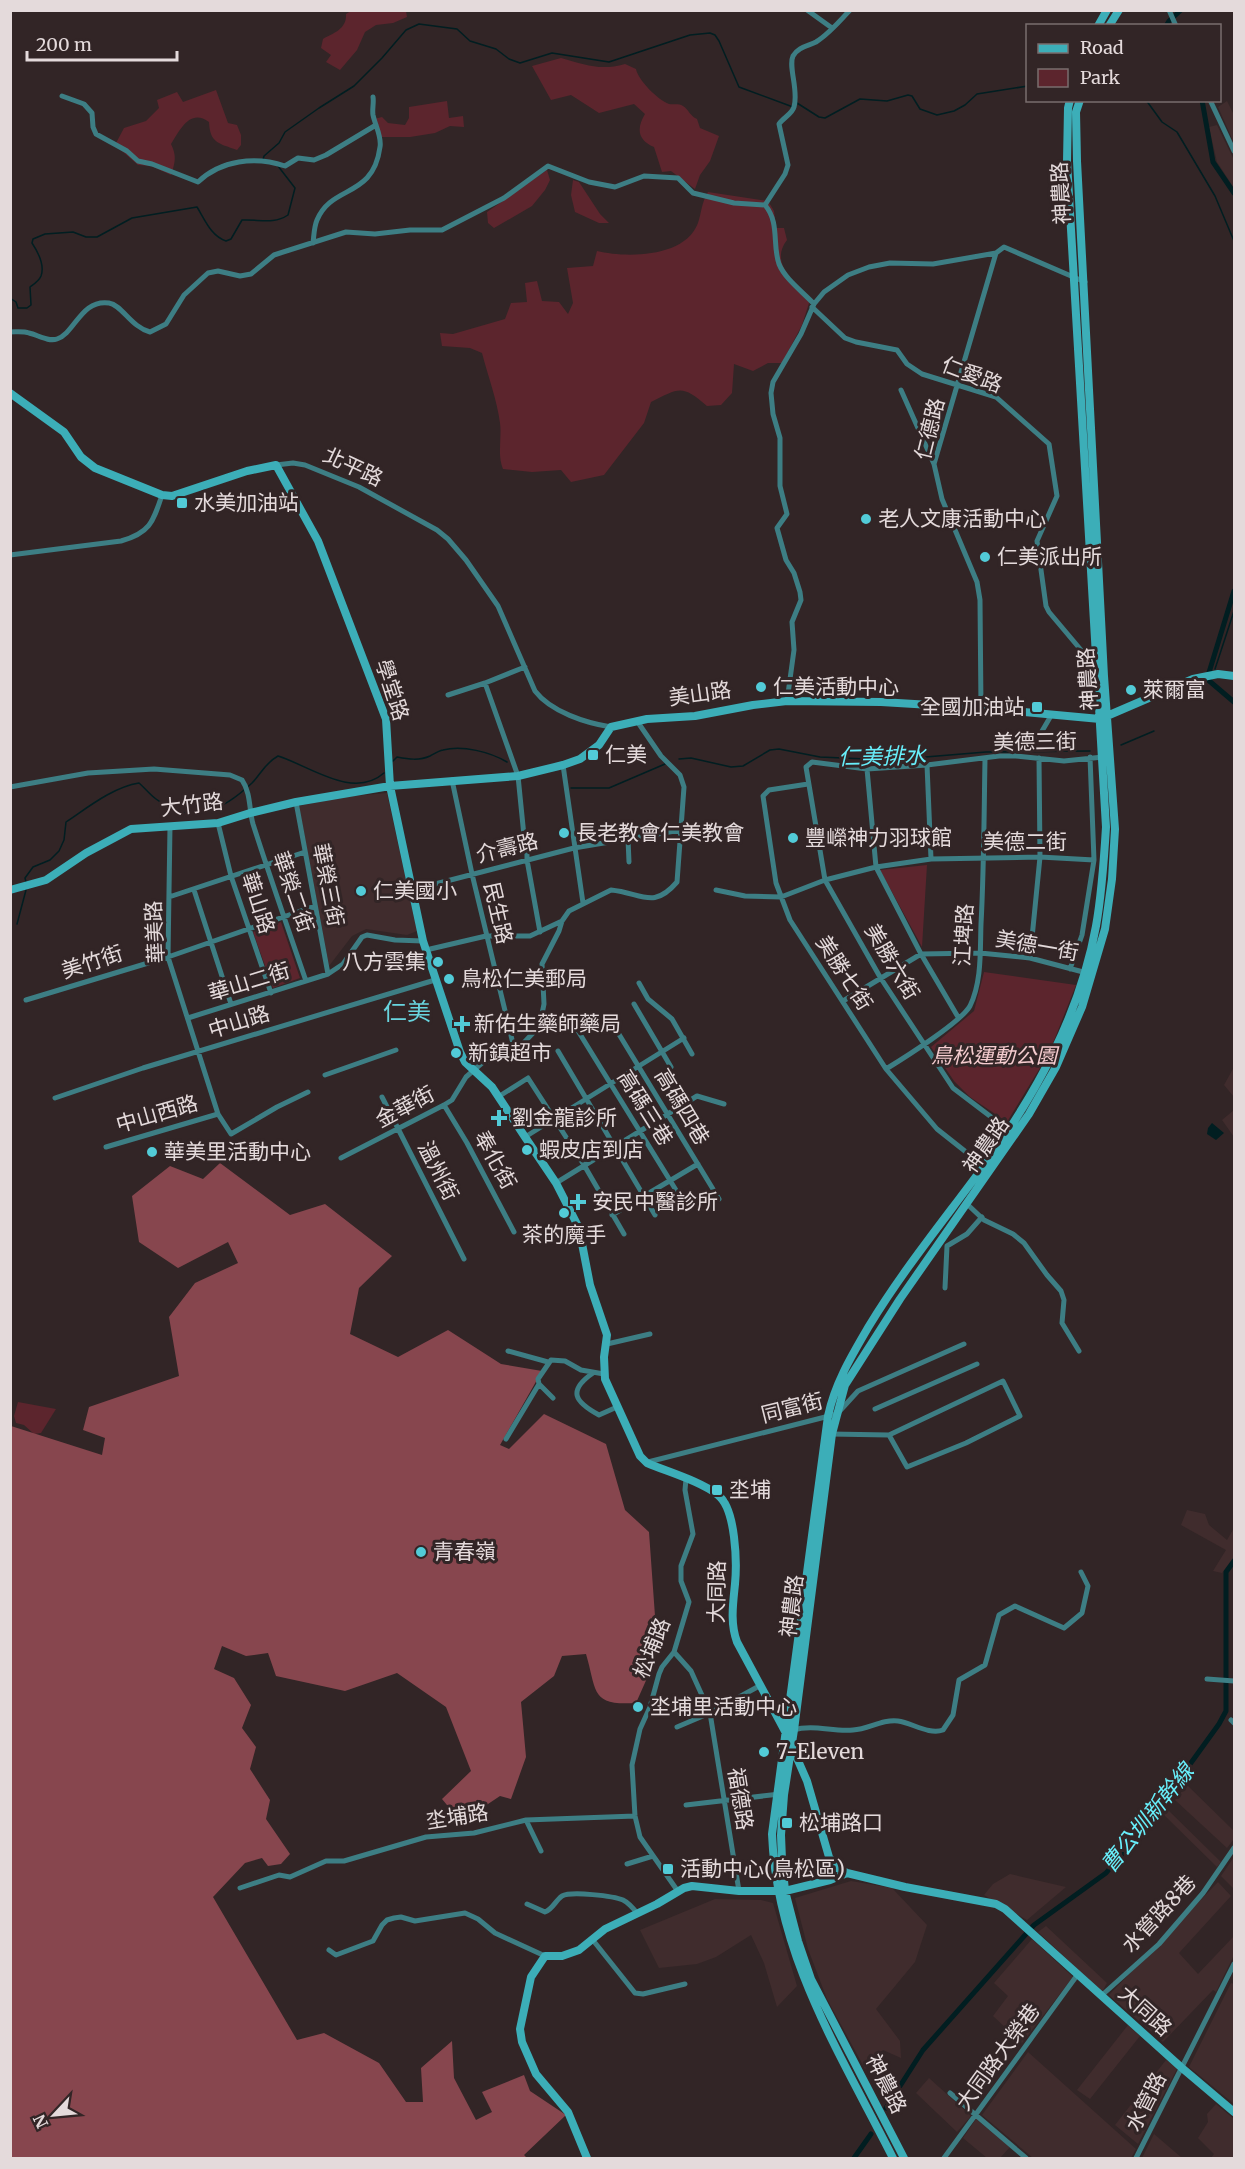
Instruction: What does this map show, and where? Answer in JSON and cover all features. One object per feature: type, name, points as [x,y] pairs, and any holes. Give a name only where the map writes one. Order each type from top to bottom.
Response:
[{"type":"street","points":[[807,10],[832,28]]},
{"type":"street","points":[[10,332],[27,332],[56,340],[85,310],[98,304],[111,303],[117,306],[139,329],[150,332],[166,324],[184,295],[208,273],[218,271],[240,276],[251,274],[274,255],[351,231],[375,234],[410,230],[442,230],[504,198],[548,166],[589,182],[615,187],[644,176],[678,178],[693,193],[734,204],[765,205],[785,174],[788,165],[779,124],[791,113],[794,106],[796,84],[791,67],[792,58],[800,49],[814,43],[850,10]]},
{"type":"street","points":[[1099,24],[1107,10]]},
{"type":"street","points":[[1110,24],[1119,10]]},
{"type":"street","points":[[1169,10],[1175,24]]},
{"type":"street","points":[[62,96],[84,104],[92,113],[96,134],[127,151],[138,161],[198,182],[209,172],[228,164],[266,160],[285,166],[298,158],[314,160],[338,149],[376,124]]},
{"type":"street","points":[[314,243],[316,222],[322,211],[338,196],[359,187],[372,172],[381,145],[372,112],[373,97]]},
{"type":"street","name":"神農路","points":[[780,1794],[792,1748],[829,1433],[828,1416],[838,1383],[851,1356],[894,1286],[1029,1114],[1069,1040],[1093,975],[1105,929],[1112,879],[1115,829],[1104,718],[1096,668],[1067,161],[1070,102]]},
{"type":"street","name":"神農路","points":[[893,2158],[807,1989],[790,1943],[781,1892],[780,1794],[786,1733],[829,1433],[845,1385],[900,1299],[967,1204],[1048,1064],[1062,1036],[1096,927],[1107,826],[1103,757],[1104,676],[1077,161],[1076,112],[1079,102]]},
{"type":"street","points":[[1211,102],[1234,151]]},
{"type":"street","name":"仁愛路","points":[[765,205],[774,221],[775,248],[782,269],[845,338],[897,350],[907,364],[922,374],[996,397],[1049,444],[1058,496],[1037,541],[1046,606],[1104,676]]},
{"type":"street","points":[[787,701],[794,650],[792,622],[801,600],[794,573],[786,560],[777,528],[787,514],[787,508],[780,486],[780,438],[773,414],[771,393],[773,381],[801,334],[813,305],[824,292],[848,274],[869,267],[890,263],[933,264],[996,253],[1004,247],[1085,282]]},
{"type":"street","name":"仁德路","points":[[981,708],[980,600],[977,582],[942,499],[934,464],[996,253]]},
{"type":"street","points":[[901,390],[934,464]]},
{"type":"street","points":[[10,393],[64,432],[81,457],[95,468],[162,495],[151,525],[133,538],[10,555]]},
{"type":"street","name":"北平路","points":[[162,495],[172,496],[247,471],[276,465],[305,465],[359,487],[437,530],[448,539],[466,560],[498,606],[535,691],[541,699],[566,713],[611,727]]},
{"type":"street","name":"學堂路","points":[[276,465],[318,541],[386,719],[390,786],[423,941],[460,1052],[473,1071],[492,1087],[555,1183],[579,1228],[596,1305],[605,1325],[607,1344]]},
{"type":"street","points":[[448,695],[525,667]]},
{"type":"street","name":"美山路","points":[[611,727],[647,719],[695,716],[787,701],[881,702],[1104,718],[1203,676],[1218,674],[1234,676]]},
{"type":"street","points":[[485,683],[518,776],[524,836],[527,842],[527,860],[540,932]]},
{"type":"street","points":[[1038,738],[1052,714]]},
{"type":"street","points":[[473,1071],[482,1063],[515,1052],[533,1033],[541,1020],[544,1004],[542,964],[569,911],[611,890],[651,899],[667,894],[677,882],[684,787],[680,775],[661,756],[637,721]]},
{"type":"street","points":[[390,786],[518,776],[563,765],[594,751],[611,727]]},
{"type":"street","name":"美德三街","points":[[808,783],[806,767],[812,762],[867,769],[1016,756],[1064,761],[1103,757]]},
{"type":"street","points":[[1070,969],[1082,935],[1094,860],[1090,757]]},
{"type":"street","points":[[1030,958],[1040,857],[1040,758]]},
{"type":"street","name":"江埤路","points":[[886,1069],[924,1045],[958,1017],[969,1007],[974,996],[978,983],[980,953],[984,858],[984,759]]},
{"type":"street","points":[[563,765],[583,903]]},
{"type":"street","points":[[927,765],[931,859]]},
{"type":"street","name":"華榮二街","points":[[10,787],[88,773],[154,769],[230,775],[242,780],[246,785],[250,813],[266,865],[306,981]]},
{"type":"street","points":[[867,769],[876,867],[921,954],[958,1017]]},
{"type":"street","name":"民生路","points":[[452,780],[486,936],[515,1052]]},
{"type":"street","name":"美勝六街","points":[[808,783],[825,880],[880,977],[953,1088],[1004,1126]]},
{"type":"street","name":"美勝七街","points":[[808,783],[769,790],[763,796],[776,883],[790,920],[886,1069],[937,1129],[987,1168]]},
{"type":"street","name":"大竹路","points":[[10,890],[46,880],[86,853],[131,829],[218,823],[296,802],[390,786]]},
{"type":"street","name":"華榮三街","points":[[296,802],[328,974]]},
{"type":"street","name":"華山路","points":[[218,823],[231,876],[271,993]]},
{"type":"street","name":"華美路","points":[[170,826],[168,957],[218,1114],[231,1134],[308,1092]]},
{"type":"street","name":"介壽路","points":[[412,890],[574,848],[681,830]]},
{"type":"street","points":[[628,839],[629,862]]},
{"type":"street","points":[[169,897],[305,852]]},
{"type":"street","name":"美德二街","points":[[781,897],[825,880],[876,867],[931,859],[1040,857],[1094,860]]},
{"type":"street","points":[[194,890],[231,1004]]},
{"type":"street","points":[[716,890],[745,896],[781,897]]},
{"type":"street","name":"美竹街","points":[[26,1000],[168,957],[315,906]]},
{"type":"street","points":[[426,950],[486,936],[523,937],[540,932],[562,921]]},
{"type":"street","points":[[328,974],[343,964],[362,937],[367,935],[378,935],[395,940],[423,941]]},
{"type":"street","name":"美德一街","points":[[843,1000],[921,954],[980,953],[1030,958],[1093,975]]},
{"type":"street","name":"華山二街","points":[[188,1018],[328,974]]},
{"type":"street","name":"中山路","points":[[55,1098],[198,1051],[435,980]]},
{"type":"street","points":[[639,983],[648,999],[672,1019],[692,1054]]},
{"type":"street","points":[[634,1004],[671,1067]]},
{"type":"street","name":"高碼三巷","points":[[575,1026],[687,1208]]},
{"type":"street","name":"高碼四巷","points":[[616,1032],[719,1199]]},
{"type":"street","points":[[525,1137],[684,1038]]},
{"type":"street","points":[[325,1075],[396,1050]]},
{"type":"street","points":[[558,1051],[655,1215]]},
{"type":"street","name":"金華街","points":[[341,1158],[452,1100],[473,1071]]},
{"type":"street","points":[[498,1097],[528,1078],[584,1165],[624,1234]]},
{"type":"street","points":[[555,1183],[697,1096],[724,1104]]},
{"type":"street","name":"溫州街","points":[[382,1097],[464,1259]]},
{"type":"street","name":"奉化街","points":[[444,1105],[514,1232]]},
{"type":"street","name":"中山西路","points":[[106,1147],[218,1114]]},
{"type":"street","points":[[612,1215],[698,1164]]},
{"type":"street","points":[[967,1204],[982,1217],[1013,1234],[1024,1243],[1061,1291],[1064,1300],[1062,1323],[1079,1351]]},
{"type":"street","points":[[945,1288],[947,1246],[967,1234],[982,1217]]},
{"type":"street","points":[[647,1463],[640,1456],[617,1407],[604,1374],[604,1357],[607,1344],[650,1334]]},
{"type":"street","name":"同富街","points":[[647,1463],[837,1414],[858,1391],[964,1344]]},
{"type":"street","points":[[508,1351],[548,1362],[557,1359],[580,1370],[604,1374]]},
{"type":"street","points":[[506,1439],[539,1384],[538,1379],[548,1362]]},
{"type":"street","points":[[875,1409],[977,1364]]},
{"type":"street","points":[[593,1373],[581,1382],[576,1395],[578,1400],[599,1415],[617,1407]]},
{"type":"street","points":[[829,1433],[889,1435],[1003,1381],[1020,1416],[966,1443],[907,1467],[889,1435]]},
{"type":"street","points":[[539,1384],[553,1398]]},
{"type":"street","name":"大同路","points":[[647,1463],[719,1495],[728,1514],[735,1538],[736,1569],[732,1628],[737,1642],[786,1733],[807,1781],[829,1857],[837,1868],[847,1873],[906,1887],[996,1904],[1024,1926],[1234,2112]]},
{"type":"street","name":"松埔路","points":[[677,1890],[640,1837],[635,1816],[632,1765],[640,1729],[650,1707],[662,1666],[674,1652],[689,1602],[681,1581],[681,1566],[693,1534],[685,1490],[686,1479]]},
{"type":"street","points":[[786,1733],[809,1726],[852,1730],[867,1728],[885,1721],[898,1721],[932,1731],[943,1730],[953,1715],[959,1680],[985,1665],[999,1615],[1015,1606],[1064,1628],[1082,1613],[1088,1586],[1081,1572]]},
{"type":"street","name":"福德路","points":[[674,1652],[691,1671],[710,1713],[739,1892]]},
{"type":"street","points":[[1207,1679],[1233,1681]]},
{"type":"street","points":[[677,1727],[710,1713],[761,1685]]},
{"type":"street","points":[[686,1805],[780,1794]]},
{"type":"street","name":"坔埔路","points":[[240,1888],[279,1875],[290,1877],[329,1861],[344,1861],[426,1837],[463,1836],[525,1820],[635,1816]]},
{"type":"street","points":[[525,1820],[542,1851]]},
{"type":"street","name":"水管路8巷","points":[[1101,1996],[1159,1944],[1203,1893],[1234,1848]]},
{"type":"street","points":[[627,1864],[653,1856]]},
{"type":"street","points":[[329,1950],[336,1955],[352,1951],[373,1941],[382,1925],[394,1918],[401,1917],[415,1921],[465,1913],[478,1919],[495,1933],[545,1956],[570,1954],[579,1950],[604,1929],[657,1904],[677,1890],[692,1886],[739,1892],[781,1892],[830,1880],[847,1873]]},
{"type":"street","name":"神農路","points":[[781,1892],[811,1978],[904,2158]]},
{"type":"street","points":[[526,1904],[545,1912],[566,1895],[594,1896],[620,1899],[627,1902],[637,1913]]},
{"type":"street","points":[[592,1939],[635,1993],[643,1994],[685,1984]]},
{"type":"street","points":[[545,1956],[531,1977],[520,2036],[537,2077],[568,2112],[587,2158]]},
{"type":"street","name":"水管路","points":[[1136,2158],[1232,1976],[1234,1964]]},
{"type":"street","name":"大同路大榮巷","points":[[944,2158],[1078,1974]]},
{"type":"street","points":[[950,2092],[1026,2158]]},
{"type":"shaded area","points":[[1227,101],[1234,115],[1234,143],[1218,107]]},
{"type":"shaded area","points":[[1217,125],[1234,160],[1234,188],[1217,162],[1209,127]]},
{"type":"shaded area","name":"仁美國小","points":[[387,793],[417,931],[407,935],[366,929],[352,936],[329,966],[299,806],[343,797]]},
{"type":"shaded area","points":[[1234,1067],[1234,1097],[1224,1085]]},
{"type":"shaded area","points":[[1234,1110],[1234,1137],[1222,1120]]},
{"type":"shaded area","points":[[220,1163],[290,1215],[325,1204],[392,1256],[359,1288],[350,1334],[398,1357],[448,1330],[501,1364],[542,1371],[500,1445],[509,1449],[544,1414],[606,1444],[625,1510],[649,1532],[656,1630],[648,1676],[636,1703],[610,1702],[603,1699],[595,1687],[586,1654],[562,1656],[554,1676],[521,1702],[526,1757],[511,1799],[500,1796],[461,1822],[442,1799],[471,1771],[446,1707],[397,1673],[345,1691],[276,1676],[268,1653],[246,1656],[222,1646],[214,1669],[234,1678],[251,1705],[242,1728],[256,1747],[250,1769],[270,1800],[266,1819],[290,1854],[281,1864],[268,1866],[262,1858],[245,1863],[213,1897],[297,2040],[324,2033],[379,2063],[406,2102],[423,2102],[421,2068],[452,2041],[454,2078],[476,2120],[492,2112],[482,2092],[524,2075],[530,2091],[566,2115],[524,2155],[527,2158],[11,2158],[11,1426],[102,1455],[105,1438],[83,1430],[89,1407],[179,1376],[169,1317],[195,1283],[238,1263],[228,1242],[178,1268],[139,1242],[132,1196],[170,1166],[203,1179]]},
{"type":"shaded area","points":[[1187,1510],[1205,1514],[1209,1525],[1227,1540],[1234,1528],[1234,1557],[1222,1573],[1213,1571],[1226,1550],[1181,1525]]},
{"type":"shaded area","points":[[1187,1785],[1234,1831],[1234,1839],[1227,1848],[1175,1800]]},
{"type":"shaded area","points":[[1166,1808],[1221,1862],[1217,1867],[1162,1813]]},
{"type":"shaded area","points":[[1234,1857],[1234,1889],[1221,1876]]},
{"type":"shaded area","points":[[1010,1874],[1066,1887],[1027,1920],[984,1895],[993,1884]]},
{"type":"shaded area","points":[[851,1881],[892,1888],[927,1925],[915,1962],[876,2009],[900,2041],[901,2058],[883,2050],[865,2069],[827,1999],[808,1949],[795,1898]]},
{"type":"shaded area","points":[[1218,1882],[1231,1896],[1179,1953],[1198,1974],[1234,1936],[1234,1955],[1216,1992],[1213,1990],[1163,2042],[1109,1995]]},
{"type":"shaded area","points":[[715,1899],[761,1900],[773,1903],[797,1986],[777,2007],[764,1963],[751,1935],[716,1957],[697,1964],[659,1968],[640,1930]]},
{"type":"shaded area","points":[[1046,1926],[1107,1983],[1102,1992],[1038,1932]]},
{"type":"shaded area","points":[[1032,1939],[1073,1977],[1022,2043],[993,2016],[1008,1996],[994,1983]]},
{"type":"shaded area","points":[[1231,1983],[1234,1984],[1234,2104],[1189,2067]]},
{"type":"shaded area","points":[[1128,2025],[1140,2036],[1090,2099],[1077,2090]]},
{"type":"shaded area","points":[[1028,2052],[1136,2149],[1131,2158],[1033,2158],[982,2115]]},
{"type":"shaded area","points":[[1166,2060],[1178,2067],[1138,2144],[1115,2125]]},
{"type":"shaded area","points":[[929,2078],[971,2116],[957,2132],[916,2093]]},
{"type":"shaded area","points":[[1216,2104],[1234,2119],[1234,2158],[1211,2158],[1214,2154],[1198,2138],[1208,2122],[1207,2114]]},
{"type":"shaded area","points":[[976,2119],[1010,2147],[1000,2158],[987,2158],[963,2138]]},
{"type":"shaded area","points":[[1154,2134],[1182,2158],[1142,2158]]},
{"type":"green space","points":[[351,11],[406,11],[407,17],[393,23],[376,25],[365,32],[357,50],[340,70],[326,62],[331,55],[321,48],[323,39],[342,27],[346,14]]},
{"type":"green space","points":[[561,58],[593,66],[608,67],[625,64],[636,69],[644,84],[659,98],[669,104],[683,106],[697,119],[700,128],[719,136],[710,161],[700,175],[695,189],[671,171],[662,172],[654,147],[640,134],[640,124],[645,114],[634,104],[599,113],[571,95],[551,100],[532,66]]},
{"type":"green space","points":[[216,90],[228,123],[237,125],[241,135],[241,145],[237,150],[216,141],[211,134],[209,122],[202,118],[186,122],[171,144],[175,160],[171,175],[151,166],[138,165],[115,145],[124,128],[146,121],[159,108],[157,100],[177,92],[183,102]]},
{"type":"green space","points":[[447,101],[449,118],[463,116],[464,127],[450,126],[435,133],[410,137],[380,137],[374,119],[382,117],[388,123],[405,125],[409,118],[409,107]]},
{"type":"green space","points":[[547,170],[550,180],[532,206],[494,228],[488,223],[487,212]]},
{"type":"green space","points":[[573,180],[579,182],[600,214],[609,223],[599,223],[575,212],[571,195]]},
{"type":"green space","points":[[708,192],[768,201],[774,211],[776,228],[784,228],[787,240],[782,248],[782,265],[791,280],[810,300],[802,325],[782,363],[768,363],[753,371],[734,364],[732,393],[721,405],[707,406],[686,391],[674,391],[651,402],[644,423],[604,475],[571,482],[561,470],[532,472],[503,469],[500,458],[499,414],[482,353],[470,348],[442,346],[440,333],[453,334],[505,319],[511,303],[527,302],[525,283],[537,281],[542,301],[559,302],[568,314],[573,303],[567,268],[593,266],[597,251],[623,254],[654,253],[681,243],[691,235],[698,223]]},
{"type":"green space","points":[[927,865],[922,947],[880,870]]},
{"type":"green space","points":[[281,922],[300,978],[273,988],[253,932]]},
{"type":"green space","name":"鳥松運動公園","points":[[984,972],[1076,985],[1049,1053],[1007,1122],[970,1097],[954,1081],[931,1047],[974,1011]]},
{"type":"green space","points":[[18,1402],[56,1409],[41,1433],[34,1434],[24,1425],[16,1423],[14,1416]]},
{"type":"water","points":[[1212,1123],[1224,1133],[1216,1140],[1207,1134]]},
{"type":"waterway","name":"曹公圳新幹線","points":[[1167,24],[1181,10]]},
{"type":"waterway","points":[[263,160],[264,156],[279,143],[285,132],[354,86],[406,30],[419,24],[457,29],[470,41],[496,49],[509,59],[520,63],[552,53],[609,62],[690,35],[710,33],[715,35],[719,41],[739,87],[793,107]]},
{"type":"waterway","points":[[797,103],[819,117],[825,118],[860,99],[887,101],[908,95],[912,96],[920,109],[937,115],[954,111],[977,94],[1026,86]]},
{"type":"waterway","points":[[1147,102],[1162,122],[1177,132],[1215,196],[1234,241]]},
{"type":"waterway","name":"曹公圳新幹線","points":[[1202,102],[1213,162],[1234,193]]},
{"type":"waterway","points":[[10,298],[16,302],[18,308],[27,308],[31,305],[30,287],[40,278],[42,272],[39,254],[32,243],[33,239],[45,234],[73,232],[86,237],[97,237],[132,218],[197,207],[212,231],[226,241],[231,239],[242,220],[271,221],[282,218],[288,215],[295,188],[278,166]]},
{"type":"waterway","name":"曹公圳新幹線","points":[[1234,591],[1207,679],[1234,702]]},
{"type":"waterway","name":"仁美排水","points":[[1215,669],[1234,611]]},
{"type":"waterway","name":"仁美排水","points":[[1121,745],[1154,731]]},
{"type":"waterway","name":"仁美排水","points":[[393,761],[397,757],[422,759],[441,750],[459,748],[485,752],[507,762]]},
{"type":"waterway","name":"仁美排水","points":[[679,759],[691,758],[731,767],[743,766],[770,750],[779,749],[820,757],[889,760],[986,752],[1090,751]]},
{"type":"waterway","name":"仁美排水","points":[[26,882],[25,878],[33,867],[50,860],[59,851],[64,840],[66,822],[101,799],[129,785],[139,783],[169,807],[182,812],[195,813],[207,812],[230,801],[252,783],[266,765],[278,756],[345,782],[359,783],[372,780],[384,773]]},
{"type":"waterway","name":"仁美排水","points":[[571,788],[609,788],[665,764]]},
{"type":"waterway","name":"仁美排水","points":[[17,924],[26,890]]},
{"type":"waterway","name":"曹公圳新幹線","points":[[886,2108],[923,2050],[1034,1925],[1106,1873],[1144,1828],[1219,1724],[1226,1711],[1226,1572],[1234,1561]]},
{"type":"waterway","name":"曹公圳新幹線","points":[[854,2158],[871,2134]]},
{"type":"place","name":"水美加油站","points":[[182,503]]},
{"type":"place","name":"老人文康活動中心","points":[[866,519]]},
{"type":"place","name":"仁美派出所","points":[[985,557]]},
{"type":"place","name":"仁美活動中心","points":[[761,687]]},
{"type":"place","name":"萊爾富","points":[[1131,690]]},
{"type":"place","name":"全國加油站","points":[[1037,707]]},
{"type":"place","name":"仁美","points":[[593,755]]},
{"type":"place","name":"長老教會仁美教會","points":[[564,833]]},
{"type":"place","name":"豐嶸神力羽球館","points":[[793,838]]},
{"type":"place","name":"仁美國小","points":[[361,891]]},
{"type":"place","name":"八方雲集","points":[[438,962]]},
{"type":"place","name":"鳥松仁美郵局","points":[[449,979]]},
{"type":"place","name":"新佑生藥師藥局","points":[[462,1024]]},
{"type":"place","name":"新鎮超市","points":[[456,1053]]},
{"type":"place","name":"劉金龍診所","points":[[499,1118]]},
{"type":"place","name":"蝦皮店到店","points":[[527,1150]]},
{"type":"place","name":"華美里活動中心","points":[[152,1152]]},
{"type":"place","name":"安民中醫診所","points":[[578,1202]]},
{"type":"place","name":"茶的魔手","points":[[564,1213]]},
{"type":"place","name":"坔埔","points":[[717,1490]]},
{"type":"place","name":"青春嶺","points":[[421,1552]]},
{"type":"place","name":"坔埔里活動中心","points":[[638,1707]]},
{"type":"place","name":"7-Eleven","points":[[764,1752]]},
{"type":"place","name":"松埔路口","points":[[787,1823]]},
{"type":"place","name":"活動中心(鳥松區)","points":[[668,1869]]},
{"type":"district","name":"仁美","points":[[407,1012]]}]
